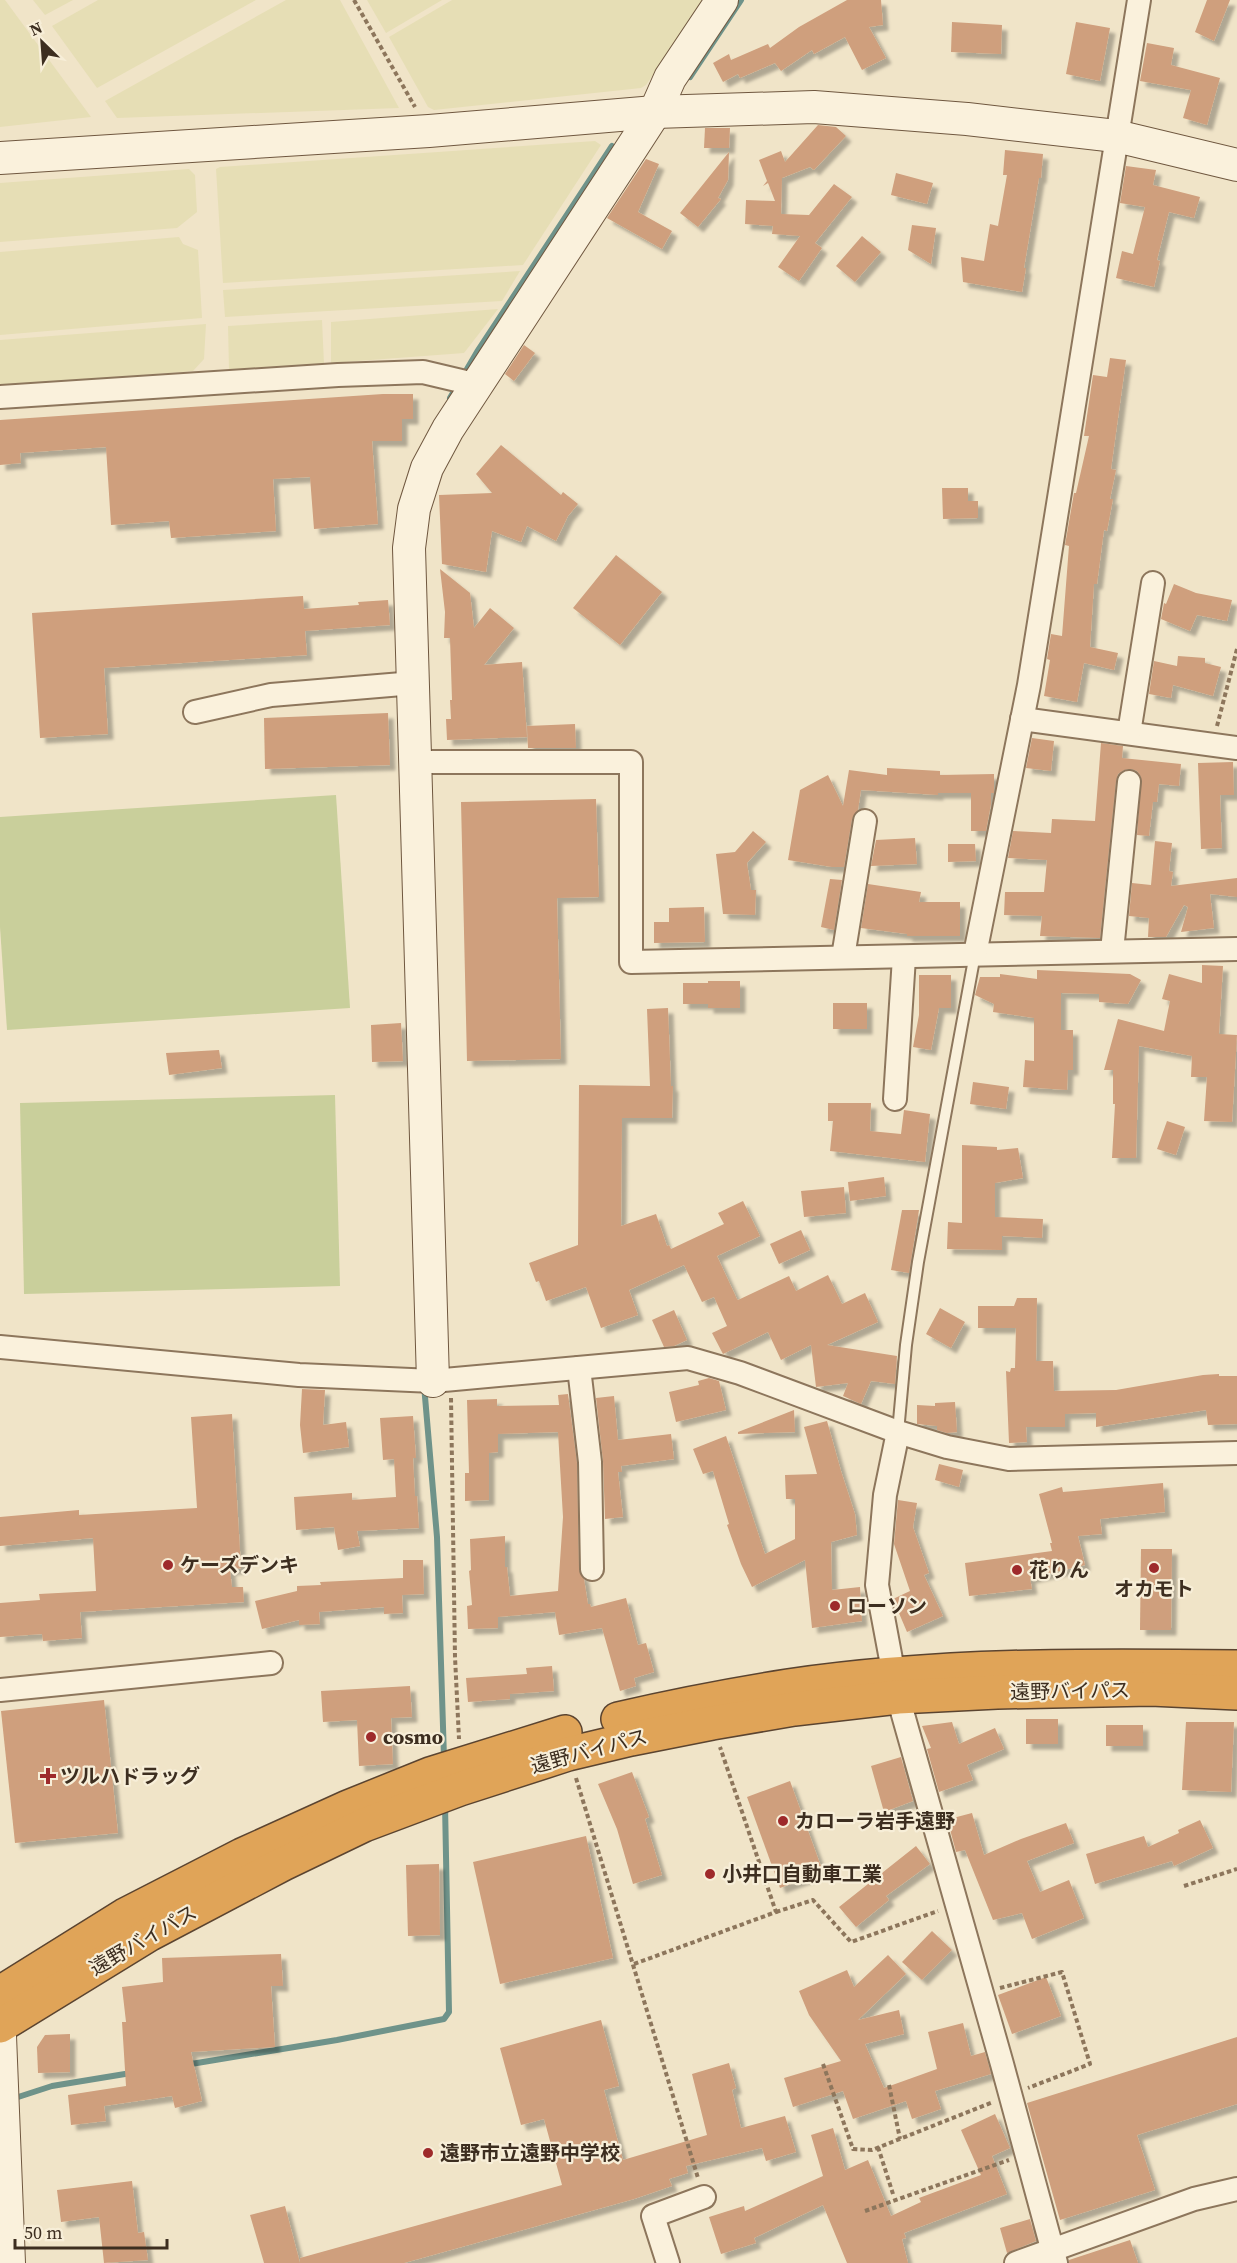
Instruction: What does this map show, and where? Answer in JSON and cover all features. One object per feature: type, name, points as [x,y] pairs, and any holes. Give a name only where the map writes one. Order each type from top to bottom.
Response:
[{"type":"highway","name":"遠野バイパス","points":[[0,2026],[150,1934],[283,1864],[364,1825],[460,1789],[568,1754],[631,1738],[794,1709],[896,1686],[951,1670],[1052,1667],[1237,1667]]},
{"type":"highway","name":"遠野バイパス","points":[[0,1993],[125,1915],[242,1855],[348,1807],[430,1774],[587,1726],[685,1704],[789,1686],[896,1686],[996,1692],[1151,1689],[1237,1694]]},
{"type":"street","points":[[442,1380],[417,762],[405,684],[409,548],[414,509],[427,468],[448,429],[655,112],[670,78],[722,0]]},
{"type":"street","points":[[975,954],[1022,719],[1139,0]]},
{"type":"street","points":[[0,158],[429,131],[655,112],[814,107],[967,119],[1116,136],[1237,165]]},
{"type":"street","points":[[0,397],[338,375],[423,372],[476,384]]},
{"type":"street","points":[[1129,733],[1153,583]]},
{"type":"street","points":[[195,712],[270,695],[405,684]]},
{"type":"street","points":[[1022,719],[1237,748]]},
{"type":"street","points":[[417,762],[631,762],[631,962],[1237,949]]},
{"type":"street","points":[[1112,951],[1129,782]]},
{"type":"street","points":[[843,957],[866,821]]},
{"type":"street","points":[[895,1099],[904,957]]},
{"type":"street","points":[[0,1347],[299,1375],[442,1380],[688,1358],[740,1373],[947,1448],[1009,1459],[1237,1453]]},
{"type":"street","points":[[579,1368],[590,1462],[592,1569]]},
{"type":"street","points":[[898,1432],[885,1495],[877,1585],[896,1686],[1011,2094],[1054,2257]]},
{"type":"street","points":[[0,1690],[271,1663]]},
{"type":"street","points":[[0,2036],[9,2263]]},
{"type":"street","points":[[1016,2263],[1054,2257],[1194,2199],[1237,2189]]},
{"type":"street","points":[[668,2263],[653,2216],[704,2198]]},
{"type":"lane","points":[[898,1432],[906,1346],[918,1262],[975,954]]},
{"type":"path","points":[[354,0],[429,131]]},
{"type":"path","points":[[1213,744],[1237,649]]},
{"type":"path","points":[[442,1380],[460,1765]]},
{"type":"path","points":[[712,1723],[776,1912]]},
{"type":"path","points":[[568,1754],[704,2198]]},
{"type":"path","points":[[1184,1886],[1237,1869]]},
{"type":"path","points":[[634,1964],[813,1900],[852,1942],[957,1904]]},
{"type":"path","points":[[823,2064],[853,2149],[872,2150],[1090,2064],[1062,1972],[982,1992]]},
{"type":"path","points":[[889,2085],[900,2139]]},
{"type":"path","points":[[878,2148],[893,2194]]},
{"type":"path","points":[[865,2211],[1027,2154]]},
{"type":"shaded area","points":[[0,0],[5,0],[91,117],[0,127]]},
{"type":"shaded area","points":[[33,0],[73,0],[45,15]]},
{"type":"shaded area","points":[[98,0],[256,0],[97,88],[52,26]]},
{"type":"shaded area","points":[[286,0],[340,0],[399,108],[117,118],[105,101]]},
{"type":"shaded area","points":[[367,0],[442,0],[386,33]]},
{"type":"shaded area","points":[[452,0],[705,0],[646,85],[641,88],[434,110],[428,107],[389,37]]},
{"type":"shaded area","points":[[595,141],[601,145],[523,265],[223,283],[216,169],[220,167]]},
{"type":"shaded area","points":[[189,169],[195,175],[197,212],[177,228],[0,242],[0,183]]},
{"type":"shaded area","points":[[179,237],[183,244],[198,250],[202,318],[0,335],[0,252]]},
{"type":"shaded area","points":[[520,271],[502,301],[225,317],[223,290]]},
{"type":"shaded area","points":[[498,309],[464,353],[331,363],[331,322]]},
{"type":"shaded area","points":[[322,320],[324,364],[229,370],[228,326]]},
{"type":"shaded area","points":[[206,324],[204,359],[193,371],[0,387],[0,340]]},
{"type":"green space","points":[[336,795],[350,1008],[7,1030],[0,927],[0,817]]},
{"type":"green space","points":[[335,1095],[340,1286],[24,1294],[20,1103]]},
{"type":"building","points":[[847,0],[881,0],[883,25],[869,27],[886,58],[862,70],[845,37],[814,54],[812,50],[781,71],[775,63],[740,78],[738,74],[723,82],[713,63],[729,54],[731,60],[768,44],[770,48],[799,27]]},
{"type":"building","points":[[1207,0],[1230,0],[1214,41],[1195,32]]},
{"type":"building","points":[[952,22],[1002,25],[1001,54],[951,52]]},
{"type":"building","points":[[1076,22],[1110,28],[1100,81],[1066,74]]},
{"type":"building","points":[[1147,43],[1174,48],[1171,65],[1220,78],[1207,125],[1183,118],[1191,90],[1140,81]]},
{"type":"building","points":[[818,125],[836,127],[846,136],[814,170],[810,167],[782,178],[781,214],[809,215],[834,184],[852,197],[815,243],[822,248],[799,281],[778,267],[800,236],[772,234],[773,226],[745,224],[746,200],[775,201],[768,183],[763,186],[767,181],[759,160],[781,151],[785,162]]},
{"type":"building","points":[[705,128],[730,128],[729,148],[704,148]]},
{"type":"building","points":[[1005,150],[1043,154],[1022,292],[963,282],[961,257],[984,261],[990,224],[998,226],[1007,175],[1003,175]]},
{"type":"building","points":[[729,152],[728,180],[718,198],[721,199],[698,227],[680,213]]},
{"type":"building","points":[[646,159],[659,164],[638,212],[672,231],[662,249],[607,218]]},
{"type":"building","points":[[1126,166],[1156,170],[1153,185],[1200,197],[1194,218],[1169,212],[1157,260],[1160,261],[1154,287],[1116,278],[1122,251],[1133,254],[1145,207],[1120,203]]},
{"type":"building","points":[[896,173],[933,183],[927,204],[891,195]]},
{"type":"building","points":[[912,225],[936,228],[931,264],[908,250]]},
{"type":"building","points":[[862,236],[881,252],[855,282],[836,266]]},
{"type":"building","points":[[524,345],[535,353],[514,381],[505,374]]},
{"type":"building","points":[[1110,358],[1126,360],[1111,469],[1116,470],[1110,499],[1113,499],[1107,531],[1104,530],[1097,584],[1094,584],[1090,647],[1118,653],[1114,670],[1084,663],[1077,702],[1044,696],[1050,660],[1047,659],[1051,634],[1062,636],[1069,546],[1065,545],[1074,493],[1076,493],[1089,436],[1084,436],[1093,375],[1107,377]]},
{"type":"building","points":[[383,394],[413,394],[413,419],[402,419],[402,441],[372,441],[378,524],[314,529],[310,477],[273,479],[276,531],[171,538],[169,521],[111,525],[106,447],[20,453],[21,463],[0,465],[0,420]]},
{"type":"building","points":[[501,445],[561,495],[563,492],[578,504],[568,516],[556,541],[527,526],[521,542],[492,531],[486,572],[442,564],[439,495],[492,493],[476,474]]},
{"type":"building","points":[[942,488],[968,488],[968,501],[978,501],[978,518],[943,519]]},
{"type":"building","points":[[616,555],[662,592],[620,645],[573,608]]},
{"type":"building","points":[[440,569],[470,593],[474,628],[490,608],[514,628],[484,665],[522,662],[527,737],[447,740],[446,719],[451,719],[450,700],[452,700],[450,638],[444,638],[445,612]]},
{"type":"building","points":[[1174,584],[1196,593],[1232,600],[1227,621],[1197,615],[1190,631],[1161,619],[1164,603],[1166,604]]},
{"type":"building","points":[[303,596],[304,609],[359,605],[358,602],[388,600],[390,625],[305,631],[307,655],[104,668],[108,734],[40,738],[32,613]]},
{"type":"building","points":[[1178,656],[1205,658],[1205,663],[1221,667],[1213,696],[1173,685],[1171,698],[1149,694],[1154,661],[1177,666]]},
{"type":"building","points":[[388,713],[390,765],[265,769],[264,718]]},
{"type":"building","points":[[575,724],[576,748],[528,748],[527,726]]},
{"type":"building","points":[[1032,738],[1054,741],[1051,771],[1026,768]]},
{"type":"building","points":[[1101,743],[1123,746],[1122,758],[1181,764],[1179,786],[1159,784],[1157,802],[1153,802],[1149,836],[1137,835],[1141,777],[1137,771],[1131,769],[1118,774],[1100,938],[1040,936],[1042,916],[1004,915],[1005,892],[1044,892],[1047,860],[1008,858],[1013,831],[1051,833],[1052,819],[1095,821]]},
{"type":"building","points":[[1233,762],[1234,795],[1220,795],[1222,848],[1201,849],[1198,763]]},
{"type":"building","points":[[887,768],[940,771],[940,775],[994,774],[994,793],[991,793],[986,831],[971,831],[971,793],[938,793],[938,795],[861,790],[858,810],[852,819],[844,867],[788,860],[800,790],[828,775],[843,806],[849,770],[887,775]]},
{"type":"building","points":[[596,799],[599,897],[557,898],[561,1059],[467,1061],[461,802]]},
{"type":"building","points":[[753,831],[766,842],[747,863],[751,890],[756,890],[755,915],[723,914],[716,854],[735,852]]},
{"type":"building","points":[[915,838],[917,864],[871,866],[876,840]]},
{"type":"building","points":[[1155,841],[1172,843],[1169,871],[1173,872],[1171,886],[1237,878],[1237,897],[1210,894],[1214,928],[1181,932],[1188,907],[1184,905],[1166,937],[1148,937],[1149,918],[1129,916],[1132,883],[1151,885]]},
{"type":"building","points":[[948,844],[975,844],[976,861],[948,862]]},
{"type":"building","points":[[830,879],[842,880],[834,930],[821,927]]},
{"type":"building","points":[[868,884],[921,892],[919,902],[960,902],[960,936],[907,936],[907,934],[861,928]]},
{"type":"building","points":[[704,907],[705,942],[654,943],[654,922],[669,922],[669,908]]},
{"type":"building","points":[[1202,965],[1223,966],[1219,1034],[1237,1035],[1232,1122],[1204,1121],[1207,1077],[1191,1077],[1192,1056],[1139,1046],[1136,1158],[1112,1158],[1115,1104],[1113,1104],[1113,1070],[1104,1070],[1118,1019],[1164,1031],[1170,1001],[1162,999],[1169,974],[1202,983]]},
{"type":"building","points":[[1037,970],[1130,974],[1141,980],[1128,1004],[1099,1002],[1099,994],[1061,993],[1061,1030],[1073,1030],[1073,1070],[1068,1070],[1067,1090],[1023,1087],[1025,1060],[1034,1061],[1034,1018],[993,1012],[994,1004],[975,995],[980,977],[1000,977],[1000,974],[1037,979]]},
{"type":"building","points":[[919,975],[951,975],[951,1008],[939,1008],[931,1050],[913,1047],[919,1015]]},
{"type":"building","points":[[708,981],[740,981],[740,1008],[708,1008],[708,1004],[683,1004],[683,983],[708,983]]},
{"type":"building","points":[[833,1003],[867,1003],[867,1029],[833,1029]]},
{"type":"building","points":[[668,1008],[671,1086],[673,1086],[672,1118],[622,1118],[621,1226],[656,1214],[667,1246],[669,1245],[671,1249],[724,1224],[718,1213],[743,1201],[760,1236],[717,1256],[738,1300],[789,1276],[796,1291],[828,1275],[842,1304],[865,1293],[878,1322],[827,1345],[897,1356],[895,1384],[871,1381],[861,1404],[843,1396],[848,1383],[816,1387],[811,1345],[781,1360],[768,1332],[723,1354],[712,1333],[727,1326],[714,1297],[702,1302],[684,1265],[629,1290],[638,1315],[601,1328],[586,1287],[546,1301],[539,1281],[536,1282],[529,1263],[578,1245],[579,1085],[650,1086],[647,1009]]},
{"type":"building","points":[[401,1023],[403,1061],[372,1062],[371,1025]]},
{"type":"building","points":[[219,1050],[222,1068],[169,1075],[166,1053]]},
{"type":"building","points":[[973,1082],[1009,1087],[1006,1109],[970,1104]]},
{"type":"building","points":[[828,1103],[871,1103],[870,1131],[901,1134],[904,1110],[930,1114],[925,1162],[830,1151],[833,1121],[828,1121]]},
{"type":"building","points":[[1167,1121],[1185,1127],[1176,1155],[1157,1149]]},
{"type":"building","points":[[962,1145],[997,1147],[997,1150],[1018,1148],[1023,1178],[995,1183],[995,1217],[1043,1219],[1042,1238],[1002,1236],[1002,1250],[947,1249],[948,1222],[962,1223]]},
{"type":"building","points":[[884,1177],[886,1196],[850,1201],[848,1182]]},
{"type":"building","points":[[844,1187],[846,1213],[804,1217],[801,1191]]},
{"type":"building","points":[[902,1210],[919,1210],[909,1273],[891,1270]]},
{"type":"building","points":[[801,1230],[810,1250],[779,1264],[770,1244]]},
{"type":"building","points":[[1017,1298],[1037,1298],[1036,1361],[1053,1361],[1054,1391],[1116,1390],[1203,1375],[1237,1376],[1237,1424],[1208,1425],[1206,1410],[1096,1427],[1096,1413],[1065,1414],[1065,1427],[1026,1427],[1027,1442],[1009,1443],[1006,1371],[1010,1372],[1011,1368],[1015,1368],[1016,1328],[978,1328],[978,1306],[1014,1306]]},
{"type":"building","points":[[940,1308],[965,1322],[951,1348],[926,1334]]},
{"type":"building","points":[[674,1310],[687,1340],[674,1346],[664,1347],[652,1320]]},
{"type":"building","points":[[709,1378],[719,1381],[726,1410],[676,1422],[669,1392],[699,1385],[698,1381]]},
{"type":"building","points":[[302,1389],[325,1390],[323,1425],[346,1422],[349,1447],[303,1453],[300,1425]]},
{"type":"building","points":[[568,1394],[577,1463],[579,1569],[584,1579],[588,1604],[591,1607],[626,1598],[638,1645],[646,1643],[654,1672],[634,1678],[636,1686],[620,1691],[602,1628],[559,1635],[555,1612],[498,1617],[498,1628],[468,1629],[467,1606],[472,1605],[469,1571],[471,1570],[470,1539],[505,1536],[505,1567],[507,1567],[510,1596],[558,1591],[563,1517],[558,1432],[498,1434],[498,1452],[489,1453],[489,1500],[465,1501],[465,1473],[469,1473],[467,1400],[497,1399],[497,1406],[559,1405],[558,1395]]},
{"type":"building","points":[[614,1396],[618,1440],[671,1434],[674,1459],[621,1466],[622,1472],[618,1472],[623,1517],[605,1519],[603,1461],[596,1398]]},
{"type":"building","points":[[955,1402],[957,1432],[947,1433],[937,1430],[937,1426],[917,1424],[917,1405],[935,1406],[935,1403]]},
{"type":"building","points":[[794,1410],[795,1432],[738,1434],[738,1432]]},
{"type":"building","points":[[232,1414],[241,1568],[230,1570],[232,1587],[243,1587],[244,1602],[80,1612],[82,1638],[43,1641],[42,1634],[0,1637],[0,1603],[40,1600],[39,1594],[96,1591],[93,1538],[0,1546],[0,1517],[79,1510],[79,1515],[197,1508],[191,1417]]},
{"type":"building","points":[[413,1416],[416,1458],[413,1458],[415,1496],[417,1496],[419,1528],[357,1531],[360,1546],[338,1550],[334,1527],[296,1530],[294,1497],[352,1493],[352,1500],[396,1497],[394,1459],[383,1460],[380,1418]]},
{"type":"building","points":[[827,1421],[855,1514],[857,1535],[831,1542],[832,1590],[860,1587],[862,1621],[812,1628],[805,1560],[752,1587],[727,1525],[729,1524],[713,1471],[703,1474],[693,1449],[726,1436],[765,1554],[795,1539],[795,1499],[786,1499],[785,1475],[817,1474],[804,1427]]},
{"type":"building","points":[[939,1464],[963,1470],[959,1487],[935,1480]]},
{"type":"building","points":[[1163,1483],[1165,1512],[1100,1519],[1102,1534],[1078,1536],[1085,1565],[1030,1578],[1032,1589],[969,1596],[965,1563],[1052,1551],[1039,1494],[1062,1487],[1063,1492]]},
{"type":"building","points":[[898,1500],[917,1503],[913,1527],[929,1573],[924,1575],[943,1616],[907,1632],[893,1599],[910,1591],[894,1544]]},
{"type":"building","points":[[1141,1549],[1172,1549],[1171,1630],[1140,1630]]},
{"type":"building","points":[[403,1560],[423,1560],[424,1594],[402,1595],[403,1613],[384,1614],[384,1607],[319,1612],[320,1624],[299,1625],[299,1620],[262,1629],[255,1601],[297,1591],[297,1586],[321,1585],[320,1582],[403,1578]]},
{"type":"building","points":[[552,1666],[554,1691],[510,1694],[510,1699],[468,1702],[466,1678],[527,1674],[526,1668]]},
{"type":"building","points":[[410,1686],[412,1717],[391,1718],[393,1764],[359,1766],[357,1720],[323,1722],[321,1691]]},
{"type":"building","points":[[104,1700],[118,1833],[15,1843],[1,1711]]},
{"type":"building","points":[[1026,1719],[1058,1719],[1058,1744],[1026,1744]]},
{"type":"building","points":[[952,1722],[959,1744],[995,1728],[1004,1749],[967,1765],[973,1780],[939,1792],[927,1749],[931,1748],[922,1726]]},
{"type":"building","points":[[1186,1722],[1234,1722],[1231,1792],[1182,1790]]},
{"type":"building","points":[[1106,1725],[1143,1725],[1143,1746],[1106,1746]]},
{"type":"building","points":[[901,1757],[913,1801],[884,1812],[871,1766]]},
{"type":"building","points":[[632,1772],[649,1817],[645,1819],[662,1875],[633,1884],[617,1829],[598,1784]]},
{"type":"building","points":[[790,1781],[823,1872],[780,1888],[747,1797]]},
{"type":"building","points":[[972,1813],[984,1855],[1066,1823],[1074,1843],[1027,1861],[1040,1892],[1069,1880],[1084,1918],[1032,1939],[1022,1913],[993,1920],[965,1850],[956,1852],[948,1822],[953,1818]]},
{"type":"building","points":[[1200,1820],[1213,1848],[1174,1866],[1172,1861],[1095,1884],[1086,1854],[1144,1836],[1148,1847],[1179,1833],[1178,1830]]},
{"type":"building","points":[[586,1836],[613,1958],[500,1984],[473,1862]]},
{"type":"building","points":[[916,1846],[930,1864],[886,1896],[889,1900],[856,1927],[839,1907]]},
{"type":"building","points":[[439,1864],[440,1935],[408,1936],[406,1865]]},
{"type":"building","points":[[932,1931],[952,1950],[922,1980],[902,1962]]},
{"type":"building","points":[[281,1954],[283,1986],[271,1986],[275,2047],[191,2052],[202,2101],[175,2108],[172,2096],[104,2106],[106,2121],[71,2125],[68,2095],[126,2086],[122,2022],[126,2022],[122,1987],[163,1982],[162,1958]]},
{"type":"building","points":[[888,1955],[906,1974],[858,2020],[899,2010],[904,2034],[865,2044],[884,2088],[937,2069],[928,2032],[963,2023],[971,2056],[985,2052],[991,2074],[935,2091],[941,2109],[912,2119],[906,2101],[853,2119],[843,2091],[793,2107],[784,2078],[841,2061],[809,2015],[799,1991],[847,1970],[854,1987]]},
{"type":"building","points":[[1046,1977],[1061,2016],[1012,2034],[998,1995]]},
{"type":"building","points":[[601,2020],[619,2086],[604,2090],[623,2160],[707,2135],[692,2074],[729,2063],[736,2088],[732,2090],[741,2128],[785,2116],[796,2152],[766,2161],[762,2148],[686,2166],[688,2173],[669,2179],[672,2186],[634,2199],[404,2263],[300,2263],[300,2258],[562,2185],[544,2119],[521,2125],[500,2048]]},
{"type":"building","points":[[70,2034],[70,2072],[38,2073],[37,2047],[45,2035]]},
{"type":"building","points":[[1237,2037],[1237,2104],[1137,2135],[1155,2190],[1060,2220],[1027,2103]]},
{"type":"building","points":[[995,2114],[1010,2148],[992,2156],[1007,2194],[904,2233],[906,2238],[902,2239],[908,2263],[847,2263],[823,2205],[754,2238],[756,2243],[721,2254],[709,2217],[744,2206],[745,2211],[823,2176],[811,2135],[833,2128],[845,2170],[868,2160],[891,2216],[921,2202],[919,2198],[981,2175],[961,2130]]},
{"type":"building","points":[[132,2181],[138,2233],[144,2232],[148,2260],[104,2263],[99,2217],[61,2222],[57,2190]]},
{"type":"building","points":[[285,2206],[300,2263],[264,2263],[250,2215]]},
{"type":"building","points":[[1030,2219],[1036,2241],[1007,2253],[1000,2228]]},
{"type":"building","points":[[1130,2240],[1138,2263],[1069,2263],[1069,2260]]},
{"type":"waterway","points":[[690,77],[741,0]]},
{"type":"waterway","points":[[450,398],[477,352],[612,146]]},
{"type":"waterway","points":[[424,1385],[437,1537],[444,1758]]},
{"type":"waterway","points":[[185,2065],[337,2040],[444,2019],[449,2012],[445,1804]]},
{"type":"waterway","points":[[12,2099],[52,2086],[131,2073]]},
{"type":"place","name":"ケーズデンキ","points":[[168,1565]]},
{"type":"place","name":"オカモト","points":[[1154,1568]]},
{"type":"place","name":"花りん","points":[[1017,1570]]},
{"type":"place","name":"ローソン","points":[[835,1606]]},
{"type":"place","name":"cosmo","points":[[371,1737]]},
{"type":"place","name":"ツルハドラッグ","points":[[48,1776]]},
{"type":"place","name":"カローラ岩手遠野","points":[[783,1821]]},
{"type":"place","name":"小井口自動車工業","points":[[710,1874]]},
{"type":"place","name":"遠野市立遠野中学校","points":[[428,2153]]}]
